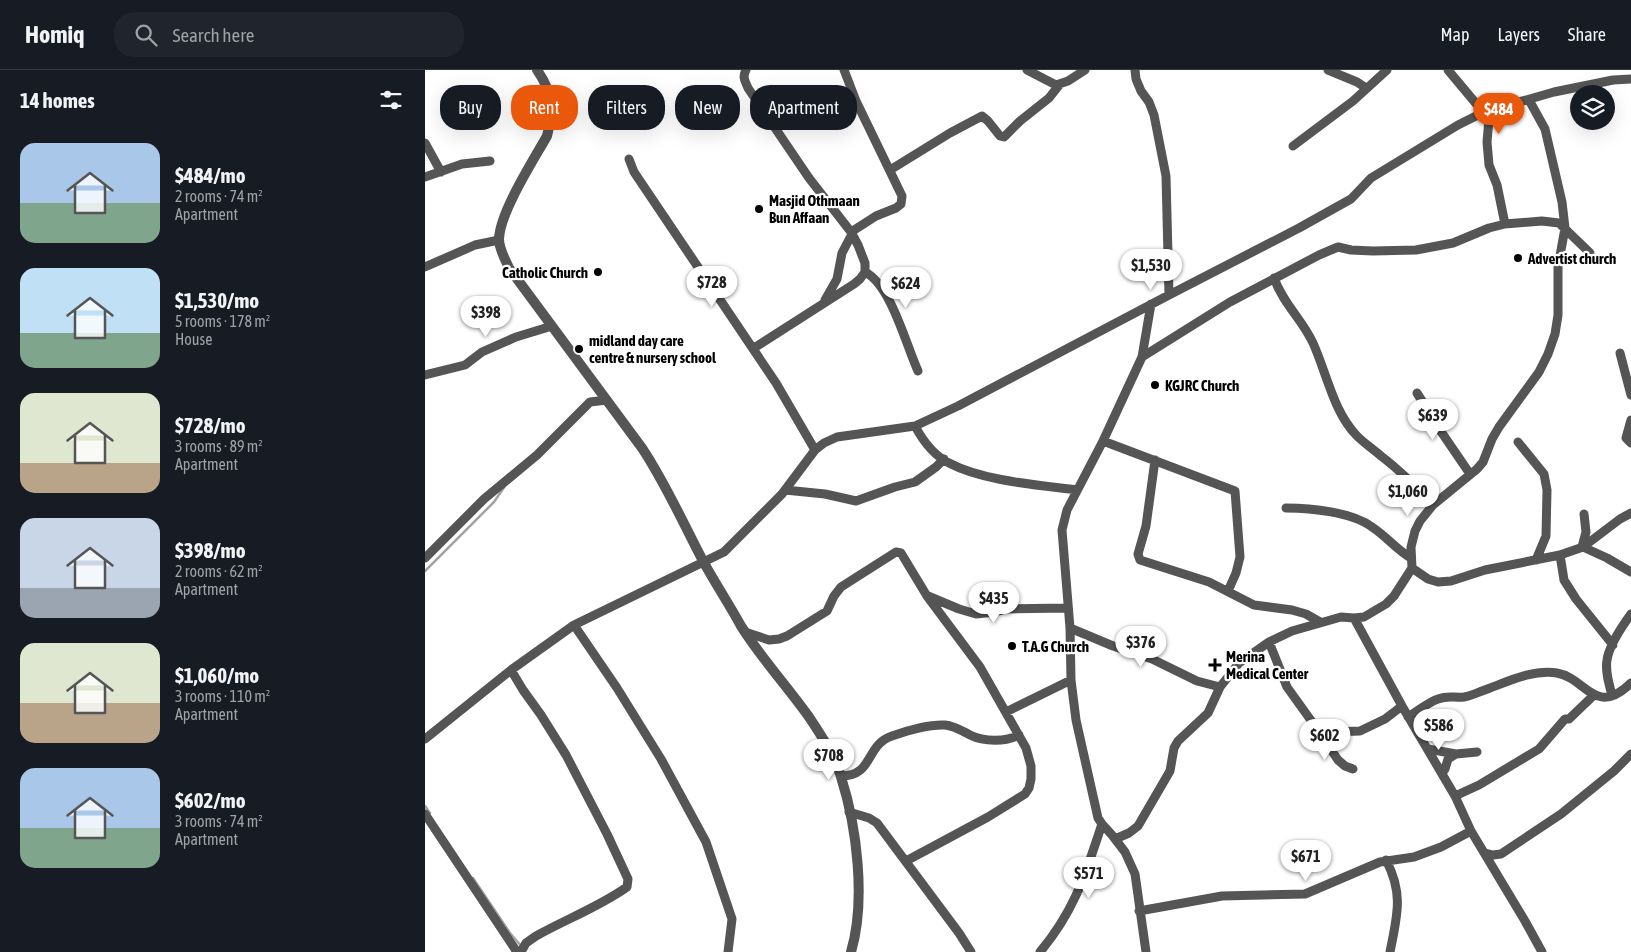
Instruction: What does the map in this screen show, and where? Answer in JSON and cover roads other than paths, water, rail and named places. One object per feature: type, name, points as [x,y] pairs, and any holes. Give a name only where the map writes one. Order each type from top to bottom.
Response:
[{"type":"street","points":[[537,70],[546,83],[550,95],[551,122],[547,136],[504,216],[499,240],[502,253],[509,268],[659,473],[704,562],[745,632],[809,718],[827,746],[841,776],[858,859],[858,897],[854,942],[851,952]]},
{"type":"street","points":[[746,70],[744,78],[749,88],[809,178],[852,233],[863,254],[865,263],[865,272],[854,284],[754,348]]},
{"type":"street","points":[[822,304],[837,279],[843,253],[852,233],[876,216],[896,208],[901,204],[902,196],[856,101],[844,70]]},
{"type":"street","points":[[1027,70],[1051,84],[1060,84]]},
{"type":"street","points":[[890,170],[981,116],[988,121],[1000,136],[1004,137],[1020,121],[1049,98],[1060,84],[1085,70]]},
{"type":"street","points":[[1135,70],[1136,79],[1141,91],[1149,102],[1154,115],[1166,176],[1169,295]]},
{"type":"street","points":[[1328,70],[1357,82],[1366,88]]},
{"type":"street","points":[[1293,146],[1353,101],[1387,70]]},
{"type":"street","points":[[1448,70],[1489,119],[1489,165],[1497,185],[1505,224]]},
{"type":"street","points":[[425,739],[511,670],[574,626],[724,552],[785,490],[815,450],[824,443],[837,437],[915,426],[958,406],[1337,207],[1351,198],[1371,178],[1458,125],[1484,112],[1554,92],[1613,80],[1631,79]]},
{"type":"street","points":[[1115,839],[1129,834],[1138,826],[1170,771],[1173,748],[1208,713],[1220,687],[1239,664],[1269,642],[1292,631],[1341,617],[1364,617],[1377,611],[1394,596],[1411,563],[1411,547],[1420,521],[1433,505],[1483,462],[1491,439],[1527,391],[1548,354],[1555,334],[1558,315],[1558,267],[1565,228],[1562,202],[1545,129],[1529,100]]},
{"type":"street","points":[[425,143],[441,172]]},
{"type":"street","points":[[629,159],[634,172],[777,383],[815,450]]},
{"type":"street","points":[[425,177],[462,164],[490,161]]},
{"type":"street","points":[[1142,356],[1230,302],[1338,247],[1373,252],[1423,249],[1453,243],[1489,228],[1505,224],[1542,221],[1559,223],[1590,254]]},
{"type":"street","points":[[425,267],[475,245],[499,240]]},
{"type":"street","points":[[865,272],[877,283],[896,316],[906,337],[917,371]]},
{"type":"street","points":[[1274,278],[1285,302],[1303,324],[1313,343],[1337,408],[1351,428],[1433,505]]},
{"type":"street","points":[[1146,952],[1135,874],[1125,852],[1102,824],[1094,802],[1075,720],[1062,530],[1067,510],[1103,441],[1142,356],[1151,304]]},
{"type":"street","points":[[425,375],[465,365],[482,352],[516,336],[552,326]]},
{"type":"street","points":[[1620,353],[1631,396]]},
{"type":"street","points":[[1417,393],[1441,433],[1471,474]]},
{"type":"street","points":[[425,558],[484,499],[537,454],[590,402],[607,400]]},
{"type":"street","points":[[1631,420],[1626,438],[1631,443]]},
{"type":"street","points":[[915,426],[928,446],[948,463],[1004,480],[1077,490]]},
{"type":"street","points":[[1103,441],[1235,491],[1240,557],[1228,591]]},
{"type":"street","points":[[1518,442],[1544,474],[1547,490],[1546,536],[1536,560]]},
{"type":"street","points":[[785,490],[856,501],[895,486],[915,482],[944,459]]},
{"type":"street","points":[[1155,460],[1146,526],[1138,554],[1139,558],[1187,574],[1228,591],[1254,605],[1292,610],[1320,622]]},
{"type":"street","points":[[1287,508],[1312,508],[1361,520],[1373,527],[1428,579],[1438,582],[1451,581],[1485,570],[1560,555],[1582,547],[1631,513]]},
{"type":"street","points":[[1582,547],[1586,532],[1584,514]]},
{"type":"street","points":[[1582,547],[1607,558],[1631,572]]},
{"type":"street","points":[[745,632],[769,640],[787,636],[827,611],[834,596],[841,587],[896,552],[901,553],[927,596],[980,667],[1026,748],[1031,766],[1031,779],[1025,794],[906,861]]},
{"type":"street","points":[[1560,555],[1564,580],[1576,599],[1613,645]]},
{"type":"street","points":[[927,596],[976,614],[1006,609],[1067,608]]},
{"type":"street","points":[[1613,695],[1609,684],[1607,658],[1620,628],[1631,614]]},
{"type":"street","points":[[1353,618],[1408,717],[1455,796],[1471,831],[1542,952]]},
{"type":"street","points":[[574,626],[617,688],[661,759],[705,842],[732,919],[728,952]]},
{"type":"street","points":[[1069,628],[1152,659],[1197,681],[1220,687]]},
{"type":"street","points":[[1269,642],[1287,687],[1338,760],[1345,766],[1353,769]]},
{"type":"street","points":[[511,670],[566,755],[628,879],[627,887],[604,902],[535,936],[526,943],[521,952]]},
{"type":"street","points":[[1408,717],[1436,699],[1450,695],[1465,697],[1527,675],[1556,673],[1578,684],[1594,695],[1613,695],[1631,684]]},
{"type":"street","points":[[1006,712],[1071,680]]},
{"type":"street","points":[[1455,796],[1479,785],[1539,749],[1565,719],[1569,719],[1594,695]]},
{"type":"street","points":[[1315,726],[1331,732],[1360,731],[1385,719],[1402,706]]},
{"type":"street","points":[[841,776],[850,776],[864,768],[874,748],[882,740],[925,726],[947,725],[972,736],[994,740],[1013,739],[1019,735]]},
{"type":"street","points":[[1428,749],[1456,754],[1477,752]]},
{"type":"street","points":[[1442,773],[1446,768],[1448,759],[1456,754]]},
{"type":"street","points":[[1485,852],[1493,855],[1501,854],[1561,814],[1614,771],[1631,754]]},
{"type":"street","points":[[849,812],[869,818],[877,823],[971,952]]},
{"type":"street","points":[[425,814],[517,952]]},
{"type":"street","points":[[1040,952],[1055,933],[1078,895],[1102,824]]},
{"type":"street","points":[[1139,911],[1228,896],[1305,894],[1386,860],[1414,857],[1449,844],[1471,831]]},
{"type":"street","points":[[1386,860],[1393,874],[1398,894],[1390,952]]},
{"type":"waterway","points":[[425,571],[494,502],[505,486]]},
{"type":"waterway","points":[[425,806],[430,813]]},
{"type":"waterway","points":[[473,878],[510,933],[522,947]]},
{"type":"place","name":"Masjid Othmaan Bun Affaan","points":[[759,209]]},
{"type":"place","name":"Advertist church","points":[[1518,258]]},
{"type":"place","name":"Catholic Church","points":[[598,272]]},
{"type":"place","name":"midland day care centre & nursery school","points":[[579,349]]},
{"type":"place","name":"KGJRC Church","points":[[1155,385]]},
{"type":"place","name":"T.A.G Church","points":[[1012,646]]},
{"type":"place","name":"Merina Medical Center","points":[[1215,665]]}]
